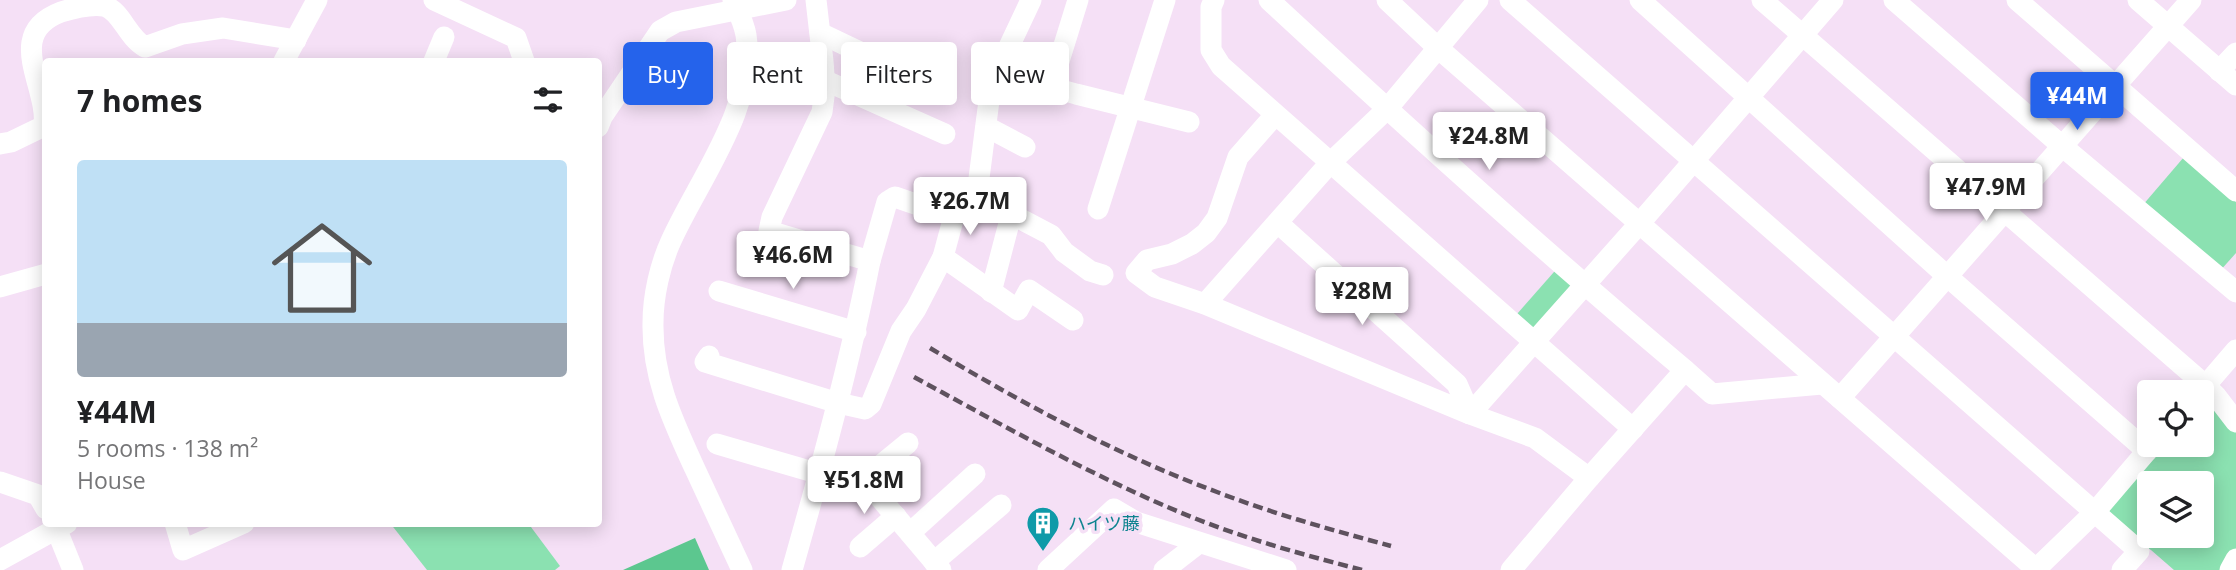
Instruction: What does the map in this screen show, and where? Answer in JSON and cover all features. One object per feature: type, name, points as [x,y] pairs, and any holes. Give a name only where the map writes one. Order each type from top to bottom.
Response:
[{"type":"street","points":[[286,58],[317,0]]},
{"type":"street","points":[[434,0],[516,38],[523,58]]},
{"type":"street","points":[[602,117],[660,31],[676,22],[725,7],[786,0]]},
{"type":"street","points":[[816,0],[821,42]]},
{"type":"street","points":[[1011,42],[1031,0]]},
{"type":"street","points":[[1065,42],[1078,0]]},
{"type":"street","points":[[1098,209],[1165,0]]},
{"type":"street","points":[[1214,0],[1211,7],[1211,50],[1221,66],[1633,429]]},
{"type":"street","points":[[1269,0],[1585,286],[1712,394],[1822,384]]},
{"type":"street","points":[[1387,0],[1438,48],[2037,569],[2094,513],[2142,457]]},
{"type":"street","points":[[1205,304],[1330,163],[1387,109],[1478,0]]},
{"type":"street","points":[[1510,0],[2139,551],[2122,570]]},
{"type":"street","points":[[1640,0],[1948,277],[2137,437]]},
{"type":"street","points":[[1762,0],[2006,212],[2193,380]]},
{"type":"street","points":[[1470,414],[1640,224],[1833,0]]},
{"type":"street","points":[[1894,0],[2236,292]]},
{"type":"street","points":[[2017,0],[2236,191]]},
{"type":"street","points":[[2138,0],[2236,85]]},
{"type":"street","points":[[1840,398],[2190,0]]},
{"type":"street","points":[[42,99],[30,50],[33,34],[50,16],[76,7],[105,6],[117,14],[134,41],[145,47],[182,34],[223,28],[296,40]]},
{"type":"street","points":[[725,7],[746,35],[742,89],[735,114],[671,242],[658,282],[653,321],[655,365],[662,394],[742,570]]},
{"type":"street","points":[[820,33],[841,43]]},
{"type":"street","points":[[435,58],[444,37]]},
{"type":"street","points":[[2219,71],[2236,53]]},
{"type":"street","points":[[827,81],[946,134]]},
{"type":"street","points":[[1069,92],[1189,121]]},
{"type":"street","points":[[822,105],[822,112],[772,217],[769,231],[870,261]]},
{"type":"street","points":[[987,105],[987,127],[978,186],[1013,208],[991,292]]},
{"type":"street","points":[[1275,115],[1238,157],[1217,218],[1206,233],[1172,254],[1147,260],[1136,273],[1155,287],[1205,304],[1470,414],[1535,438],[1589,478]]},
{"type":"street","points":[[0,144],[11,142],[42,127]]},
{"type":"street","points":[[987,127],[1025,147]]},
{"type":"street","points":[[792,570],[820,474],[856,332],[870,261],[887,202],[895,197],[921,206]]},
{"type":"street","points":[[709,356],[705,362],[865,409],[872,404],[901,331],[916,309],[943,257],[957,205]]},
{"type":"street","points":[[1011,214],[1051,236],[1063,252],[1090,271],[1103,275]]},
{"type":"street","points":[[1278,223],[1457,384],[1470,414]]},
{"type":"street","points":[[943,257],[1018,310],[1029,290],[1073,320]]},
{"type":"street","points":[[0,287],[42,275]]},
{"type":"street","points":[[719,290],[856,332]]},
{"type":"street","points":[[2211,380],[2236,350]]},
{"type":"street","points":[[1511,570],[1685,370]]},
{"type":"street","points":[[2214,394],[2236,422]]},
{"type":"street","points":[[908,443],[864,479],[938,566],[1001,505]]},
{"type":"street","points":[[717,444],[820,474]]},
{"type":"street","points":[[910,533],[975,474]]},
{"type":"street","points":[[0,482],[37,495],[42,502]]},
{"type":"street","points":[[1048,570],[1114,509],[1136,523],[1286,570]]},
{"type":"street","points":[[860,547],[896,516]]},
{"type":"street","points":[[0,560],[47,527]]},
{"type":"street","points":[[57,527],[73,570]]},
{"type":"street","points":[[176,527],[183,550],[235,527]]},
{"type":"street","points":[[1164,570],[1199,544]]},
{"type":"street","points":[[2230,570],[2236,559]]},
{"type":"green space","points":[[2184,157],[2236,202],[2236,253],[2219,272],[2142,206]]},
{"type":"green space","points":[[1561,264],[1585,286],[1534,343],[1510,322]]},
{"type":"green space","points":[[2214,403],[2236,424],[2236,554],[2226,570],[2174,570],[2148,548],[2214,548],[2214,471],[2137,471],[2137,541],[2094,513],[2143,457],[2214,457]]},
{"type":"green space","points":[[393,527],[531,527],[560,566],[555,570],[427,570]]},
{"type":"green space","points":[[695,538],[709,570],[623,570]]},
{"type":"railway","points":[[930,348],[1070,427],[1143,462],[1282,515],[1391,546]]},
{"type":"railway","points":[[914,377],[1052,452],[1158,503],[1256,540],[1362,570]]},
{"type":"place","name":"ハイツ藤","points":[[1043,553]]}]
